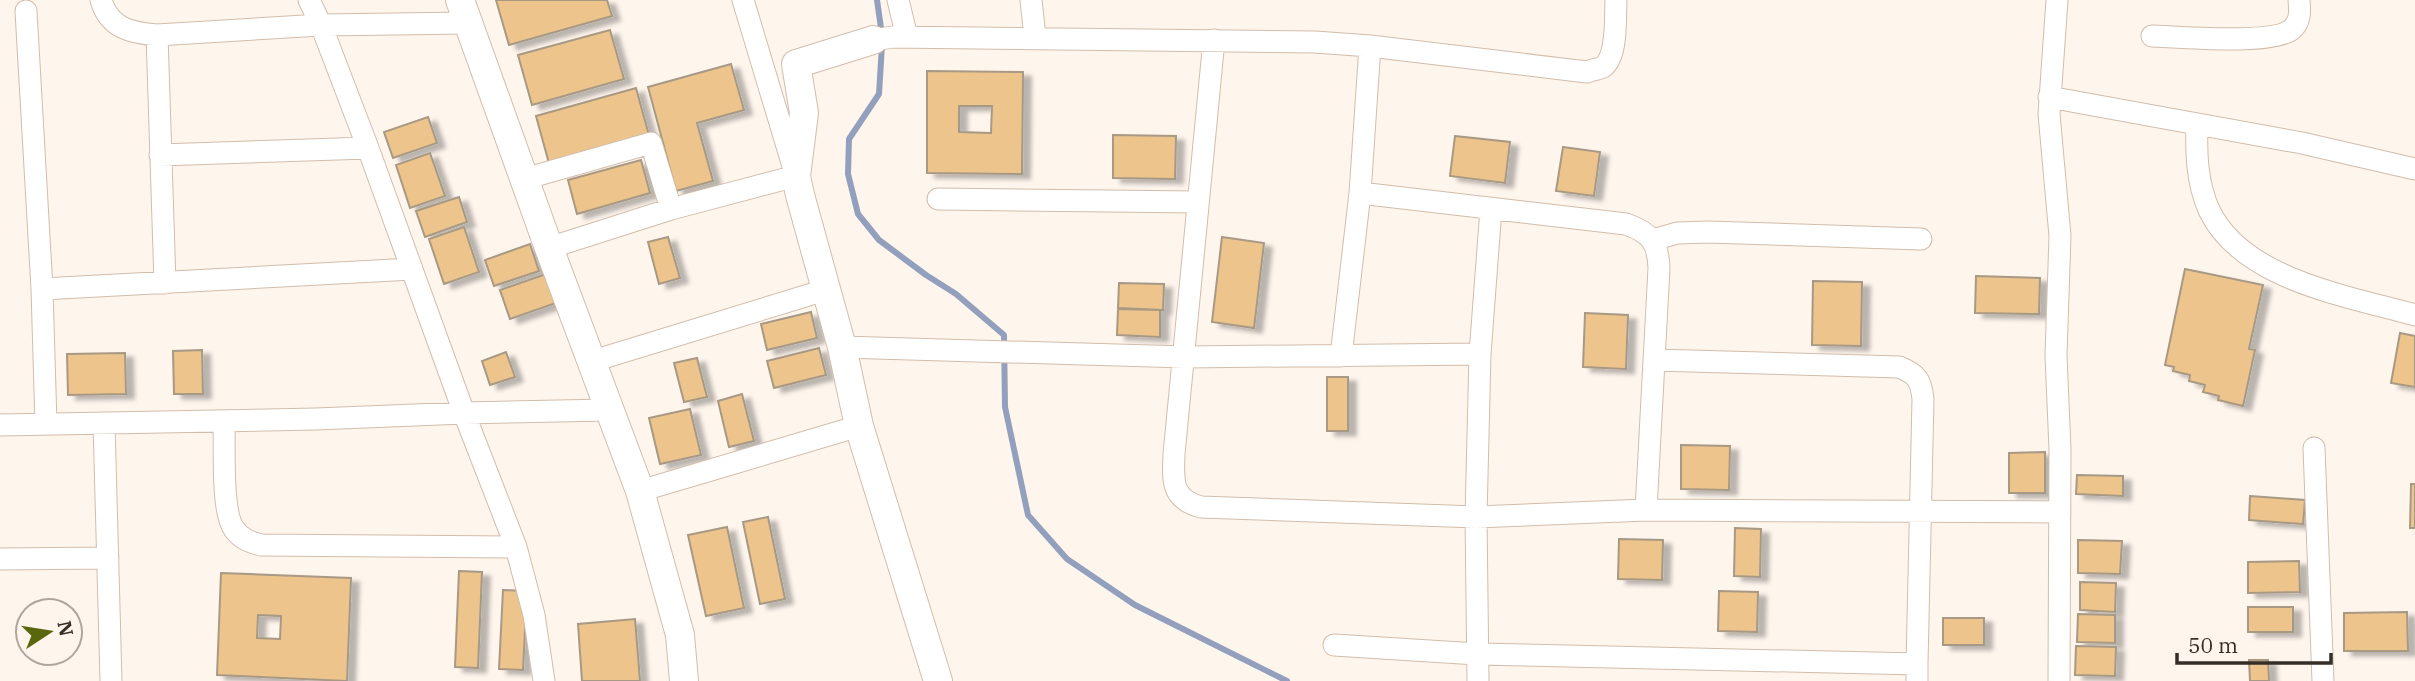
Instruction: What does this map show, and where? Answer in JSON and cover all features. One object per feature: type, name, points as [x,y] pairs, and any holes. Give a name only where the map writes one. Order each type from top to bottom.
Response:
[{"type":"street","points":[[102,0],[109,18],[120,27],[134,33],[157,35],[321,25],[463,11],[640,491],[680,635],[684,681]]},
{"type":"street","points":[[309,0],[368,148],[516,547],[534,615],[544,681]]},
{"type":"street","points":[[743,0],[796,176],[842,347],[859,426],[939,681]]},
{"type":"street","points":[[891,38],[898,0]]},
{"type":"street","points":[[1031,0],[1035,37]]},
{"type":"street","points":[[796,176],[804,113],[796,64],[891,38],[1035,37],[1370,46],[1587,72],[1603,67],[1611,57],[1616,0]]},
{"type":"street","points":[[2057,0],[2049,97],[2060,236],[2056,355],[2060,512],[2059,681]]},
{"type":"street","points":[[2151,36],[2225,40],[2285,33],[2297,24],[2300,14],[2299,0]]},
{"type":"street","points":[[26,11],[42,289],[46,424]]},
{"type":"street","points":[[157,35],[165,283]]},
{"type":"street","points":[[1214,40],[1174,454],[1177,492],[1188,504],[1201,507],[1476,517],[1646,510],[2060,512]]},
{"type":"street","points":[[1341,356],[1360,193],[1370,46]]},
{"type":"street","points":[[2049,97],[2302,144],[2415,169]]},
{"type":"street","points":[[2197,125],[2196,159],[2199,178],[2208,209],[2230,240],[2264,265],[2301,283],[2415,315]]},
{"type":"street","points":[[524,179],[651,143],[671,209]]},
{"type":"street","points":[[160,155],[368,148]]},
{"type":"street","points":[[549,248],[671,209],[796,176]]},
{"type":"street","points":[[1360,193],[1626,224],[1641,229],[1653,240],[1658,252],[1659,268],[1646,510]]},
{"type":"street","points":[[939,199],[1198,202]]},
{"type":"street","points":[[1478,681],[1476,517],[1480,354],[1491,209]]},
{"type":"street","points":[[1653,240],[1677,233],[1708,232],[1921,239]]},
{"type":"street","points":[[42,289],[412,269]]},
{"type":"street","points":[[593,361],[825,290]]},
{"type":"street","points":[[842,347],[1185,357],[1480,354]]},
{"type":"street","points":[[1334,645],[1477,654],[1917,672],[1922,513],[1922,382],[1913,372],[1899,367],[1654,360]]},
{"type":"street","points":[[0,425],[609,410]]},
{"type":"street","points":[[224,421],[226,510],[232,527],[240,537],[250,542],[261,545],[516,547]]},
{"type":"street","points":[[104,423],[111,681]]},
{"type":"street","points":[[640,491],[859,426]]},
{"type":"street","points":[[2314,449],[2323,681]]},
{"type":"street","points":[[0,558],[108,558]]},
{"type":"building","points":[[496,0],[607,0],[612,16],[509,45]]},
{"type":"building","points":[[610,30],[624,79],[532,105],[518,55]]},
{"type":"building","points":[[731,64],[744,110],[697,123],[713,181],[676,191],[648,87]]},
{"type":"building","points":[[927,71],[1023,72],[1022,174],[927,173]],"holes":[[[959,106],[992,106],[991,133],[959,132]]]},
{"type":"building","points":[[636,88],[650,139],[550,167],[536,116]]},
{"type":"building","points":[[428,117],[437,143],[393,158],[384,132]]},
{"type":"building","points":[[1113,135],[1176,136],[1175,179],[1113,178]]},
{"type":"building","points":[[1455,136],[1510,142],[1505,183],[1450,176]]},
{"type":"building","points":[[1563,147],[1600,152],[1594,196],[1556,191]]},
{"type":"building","points":[[430,153],[445,196],[410,208],[396,165]]},
{"type":"building","points":[[641,160],[650,193],[577,214],[568,180]]},
{"type":"building","points":[[459,197],[467,222],[425,237],[416,211]]},
{"type":"building","points":[[464,227],[479,272],[444,284],[429,239]]},
{"type":"building","points":[[668,237],[680,278],[659,284],[648,242]]},
{"type":"building","points":[[1222,237],[1264,243],[1254,328],[1212,322]]},
{"type":"building","points":[[530,244],[539,271],[494,286],[485,260]]},
{"type":"building","points":[[2185,269],[2263,285],[2249,349],[2255,350],[2243,406],[2218,400],[2219,396],[2203,392],[2205,385],[2189,381],[2190,375],[2173,371],[2174,367],[2165,365]]},
{"type":"building","points":[[546,274],[556,303],[510,319],[500,290]]},
{"type":"building","points":[[1976,276],[2040,278],[2039,314],[1975,313]]},
{"type":"building","points":[[1813,281],[1862,282],[1861,346],[1812,345]]},
{"type":"building","points":[[1119,283],[1164,284],[1163,310],[1118,308]]},
{"type":"building","points":[[1118,309],[1160,310],[1160,337],[1117,335]]},
{"type":"building","points":[[811,312],[817,338],[767,350],[761,324]]},
{"type":"building","points":[[1585,313],[1628,315],[1626,369],[1583,367]]},
{"type":"building","points":[[2400,333],[2415,336],[2415,387],[2391,383]]},
{"type":"building","points":[[819,348],[826,375],[774,388],[767,361]]},
{"type":"building","points":[[202,350],[203,394],[174,394],[173,351]]},
{"type":"building","points":[[506,352],[515,377],[490,385],[482,361]]},
{"type":"building","points":[[125,353],[126,394],[68,395],[67,354]]},
{"type":"building","points":[[697,358],[707,397],[684,402],[674,363]]},
{"type":"building","points":[[1327,377],[1348,377],[1348,431],[1327,431]]},
{"type":"building","points":[[742,394],[754,441],[729,447],[718,401]]},
{"type":"building","points":[[690,409],[701,455],[660,464],[649,418]]},
{"type":"building","points":[[1681,445],[1730,446],[1729,490],[1681,489]]},
{"type":"building","points":[[2045,452],[2045,493],[2009,493],[2009,453]]},
{"type":"building","points":[[2077,475],[2123,476],[2123,496],[2076,494]]},
{"type":"building","points":[[2411,484],[2415,484],[2415,528],[2410,528]]},
{"type":"building","points":[[2250,496],[2305,500],[2303,524],[2249,520]]},
{"type":"building","points":[[768,517],[785,599],[760,604],[743,522]]},
{"type":"building","points":[[727,527],[744,608],[706,616],[688,535]]},
{"type":"building","points":[[1735,528],[1761,529],[1760,577],[1734,576]]},
{"type":"building","points":[[1619,539],[1663,540],[1662,580],[1618,579]]},
{"type":"building","points":[[2078,540],[2122,541],[2120,574],[2078,573]]},
{"type":"building","points":[[2299,561],[2300,592],[2248,593],[2248,562]]},
{"type":"building","points":[[459,571],[482,572],[478,668],[455,667]]},
{"type":"building","points":[[221,573],[351,578],[347,681],[217,675]],"holes":[[[258,615],[281,616],[280,639],[257,638]]]},
{"type":"building","points":[[2080,582],[2116,583],[2115,612],[2080,610]]},
{"type":"building","points":[[503,590],[527,591],[523,670],[499,669]]},
{"type":"building","points":[[1719,591],[1758,592],[1757,632],[1718,631]]},
{"type":"building","points":[[2248,607],[2293,607],[2293,632],[2248,632]]},
{"type":"building","points":[[2407,612],[2408,651],[2344,651],[2344,613]]},
{"type":"building","points":[[2078,614],[2115,615],[2115,643],[2077,642]]},
{"type":"building","points":[[1943,618],[1984,618],[1984,645],[1943,645]]},
{"type":"building","points":[[635,619],[640,681],[582,681],[578,624]]},
{"type":"building","points":[[2076,646],[2116,647],[2115,676],[2075,675]]},
{"type":"building","points":[[2249,660],[2268,660],[2269,681],[2250,681]]},
{"type":"waterway","points":[[877,0],[882,35]]},
{"type":"waterway","points":[[882,45],[879,94],[849,139],[848,174],[858,214],[879,240],[956,294],[1004,335],[1005,407],[1028,515],[1067,559],[1135,605],[1287,681]]}]
